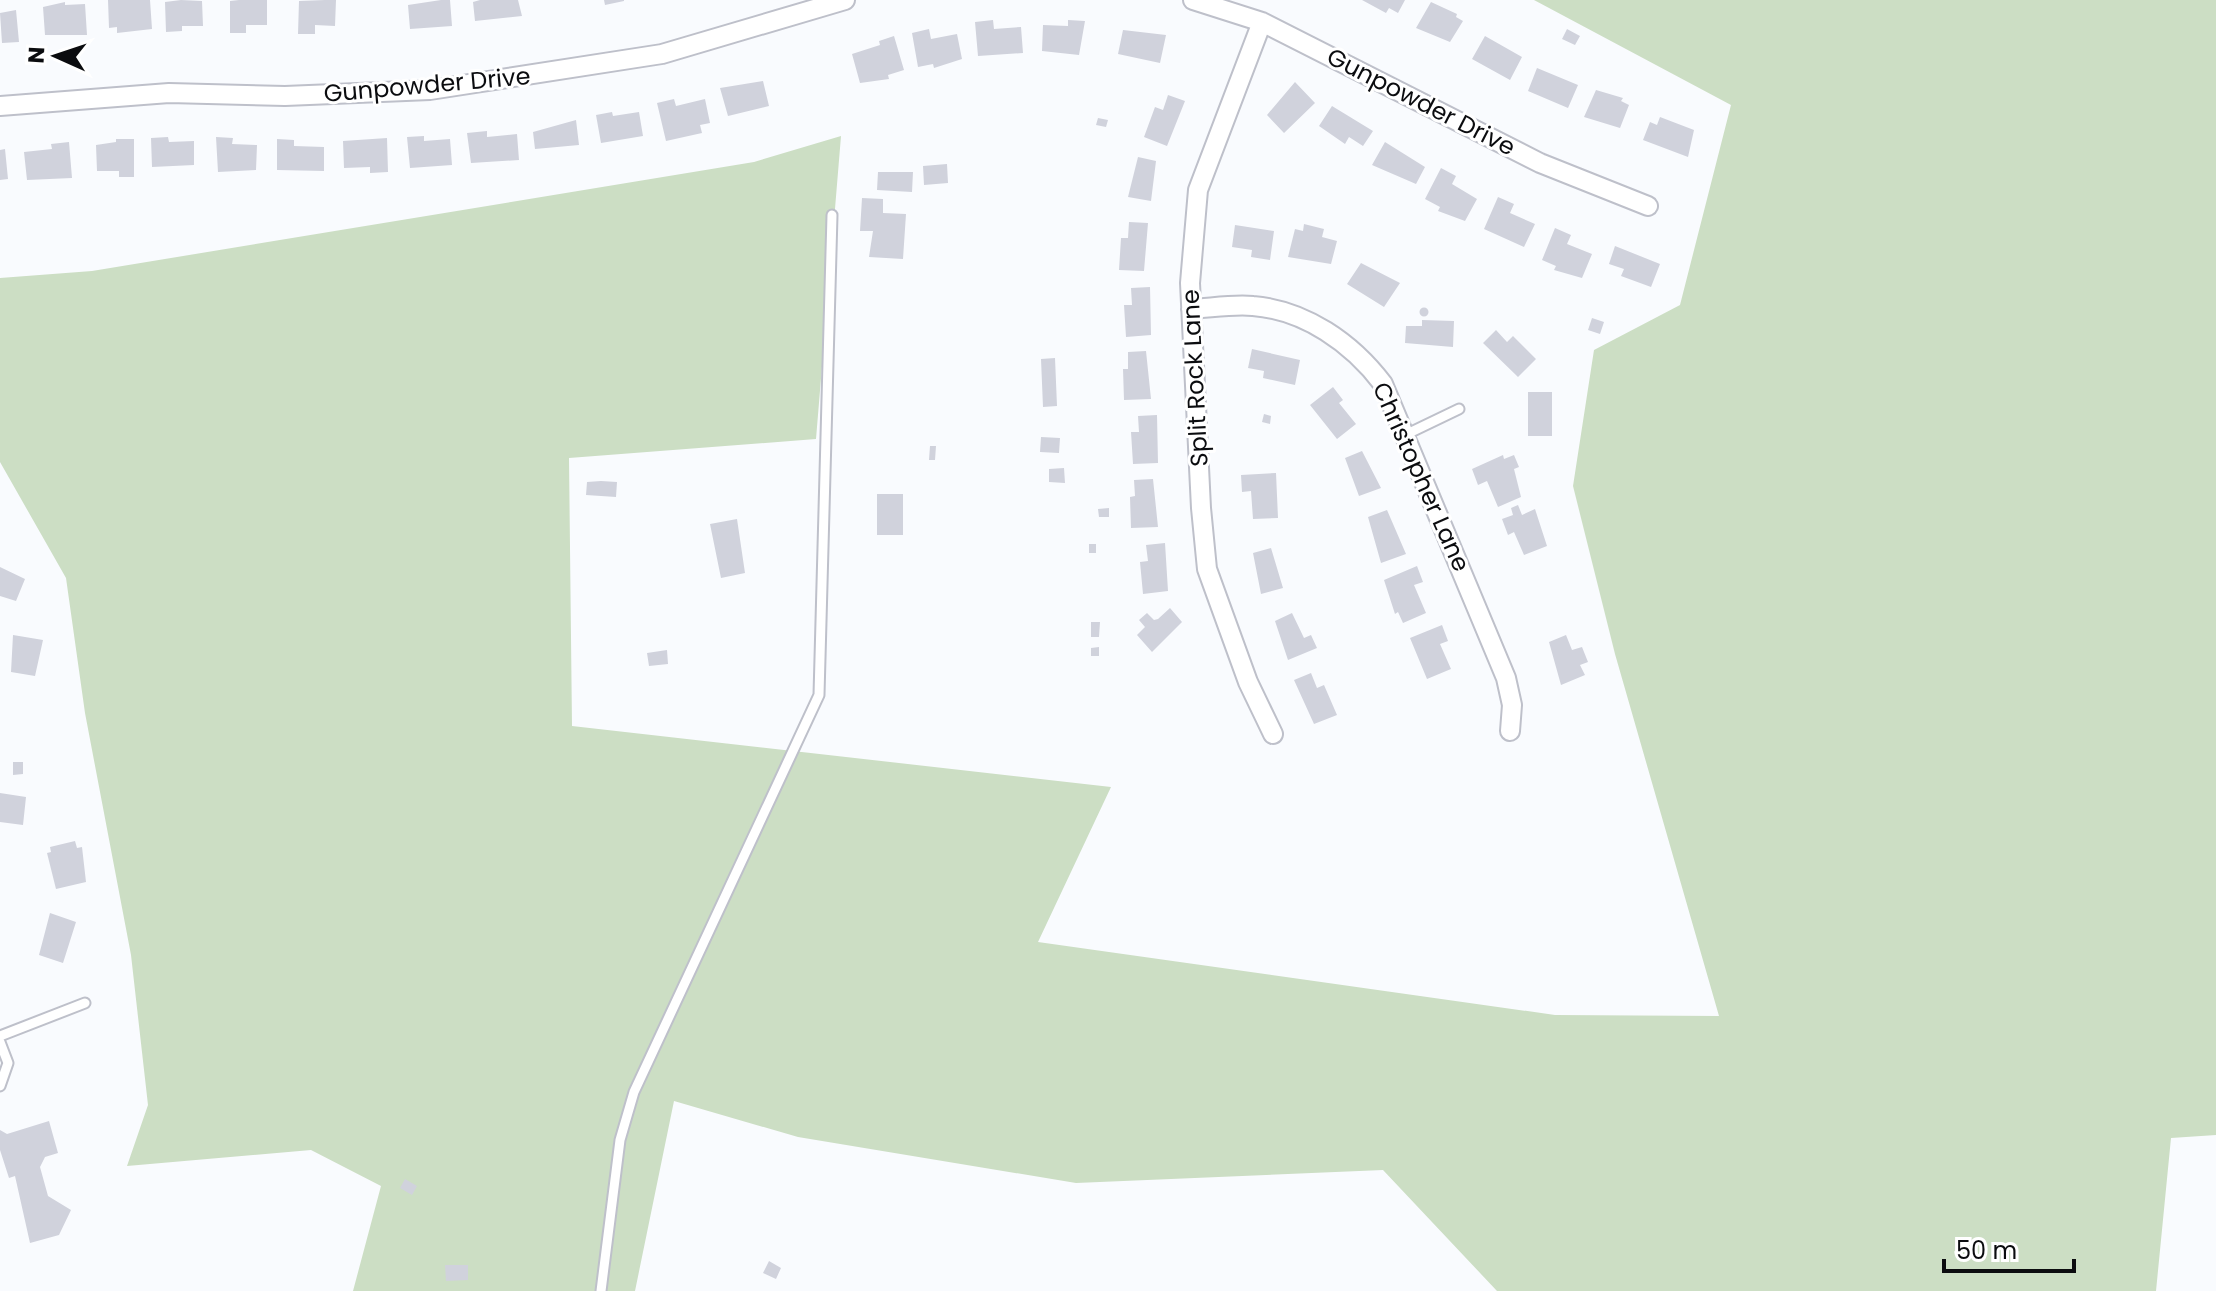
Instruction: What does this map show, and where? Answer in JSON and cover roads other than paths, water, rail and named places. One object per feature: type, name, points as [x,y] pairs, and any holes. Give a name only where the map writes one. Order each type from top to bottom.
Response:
[{"type":"street","name":"Gunpowder Drive","points":[[0,106],[169,93],[285,96],[430,90],[662,54],[845,0]]},
{"type":"street","name":"Gunpowder Drive","points":[[1193,0],[1262,22],[1540,163],[1648,206]]},
{"type":"street","name":"Split Rock Lane","points":[[1262,22],[1198,190],[1191,237],[1191,309],[1207,569],[1248,682],[1273,734]]},
{"type":"street","name":"Christopher Lane","points":[[1191,309],[1253,306],[1286,312],[1316,325],[1366,361],[1383,384],[1407,434],[1506,678],[1512,705],[1510,731]]},
{"type":"lane","points":[[601,1291],[620,1140],[634,1092],[819,695],[832,215]]},
{"type":"lane","points":[[1407,434],[1459,409]]},
{"type":"lane","points":[[0,1036],[85,1003]]},
{"type":"lane","points":[[0,1042],[8,1063],[0,1086]]}]
